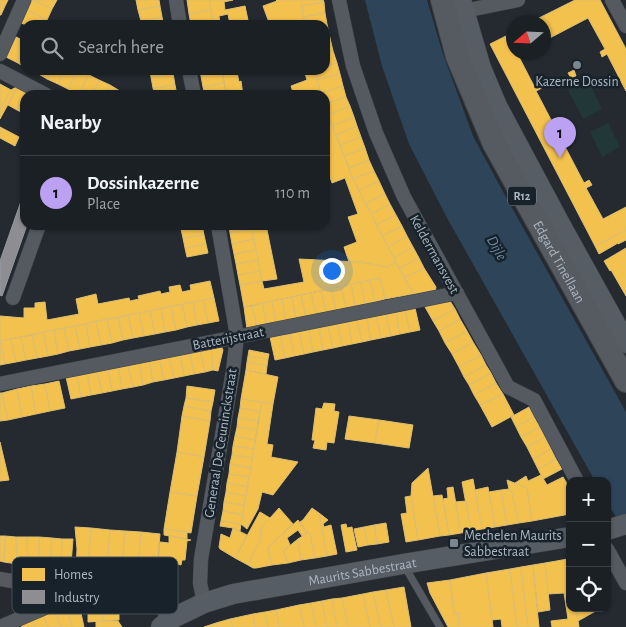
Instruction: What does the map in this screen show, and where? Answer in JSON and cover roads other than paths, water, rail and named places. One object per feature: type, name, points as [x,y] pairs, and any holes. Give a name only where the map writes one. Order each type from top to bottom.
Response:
[{"type":"main road","name":"Edgard Tinellaan","points":[[442,0],[458,12],[457,56],[494,144],[626,381]]},
{"type":"street","points":[[0,54],[24,0]]},
{"type":"street","points":[[176,0],[179,20]]},
{"type":"street","name":"Keldermansvest","points":[[339,0],[353,66],[376,133],[404,197],[508,387],[534,400],[575,477]]},
{"type":"street","points":[[458,12],[518,0]]},
{"type":"street","points":[[612,0],[626,26]]},
{"type":"street","name":"Edgard Tinellaan","points":[[458,12],[496,106],[626,343]]},
{"type":"street","points":[[0,71],[36,90]]},
{"type":"street","points":[[190,75],[193,90]]},
{"type":"street","points":[[13,298],[37,230]]},
{"type":"street","name":"Generaal De Ceuninckstraat","points":[[204,603],[200,583],[200,560],[237,336],[219,230]]},
{"type":"street","name":"Batterijstraat","points":[[0,384],[457,293]]},
{"type":"street","name":"Maurits Sabbestraat","points":[[166,623],[204,603],[233,594],[566,538]]},
{"type":"street","points":[[611,555],[626,583]]},
{"type":"street","points":[[0,627],[30,614]]},
{"type":"lane","points":[[403,564],[440,627]]},
{"type":"water","name":"Dijle","points":[[365,0],[427,0],[442,51],[473,136],[626,412],[626,532],[611,509],[611,477],[593,477],[446,216],[409,144],[382,66]]},
{"type":"place","name":"Kazerne Dossin","points":[[577,65]]},
{"type":"place","name":"Dossinkazerne","points":[[560,158]]},
{"type":"place","name":"Mechelen Maurits Sabbestraat","points":[[454,543]]}]
